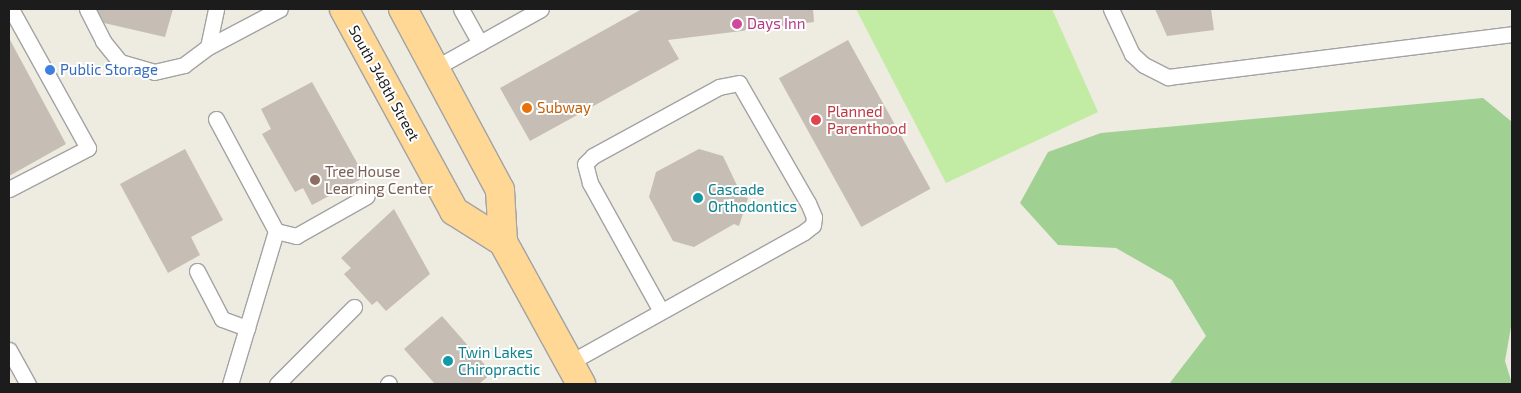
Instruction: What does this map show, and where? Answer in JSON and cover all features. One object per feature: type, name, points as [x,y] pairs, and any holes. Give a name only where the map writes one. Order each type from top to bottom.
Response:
[{"type":"main road","name":"South 348th Street","points":[[344,9],[454,211],[503,242]]},
{"type":"main road","name":"South 348th Street","points":[[403,9],[500,190],[503,242],[575,374]]},
{"type":"lane","points":[[9,188],[88,148],[11,9]]},
{"type":"lane","points":[[87,9],[103,41],[120,62],[137,68],[170,71],[208,47],[280,9]]},
{"type":"lane","points":[[208,47],[216,9]]},
{"type":"lane","points":[[462,9],[480,43]]},
{"type":"lane","points":[[434,68],[541,9]]},
{"type":"lane","points":[[1111,9],[1132,54],[1144,65],[1168,77],[1512,34]]},
{"type":"lane","points":[[575,374],[660,311],[804,232],[814,223],[808,203],[739,83],[719,87],[593,156],[585,164],[590,183],[660,311]]},
{"type":"lane","points":[[216,119],[276,231],[230,384]]},
{"type":"lane","points":[[276,231],[296,236],[367,196]]},
{"type":"lane","points":[[197,271],[222,319],[247,328]]},
{"type":"lane","points":[[278,384],[354,308]]},
{"type":"lane","points":[[9,350],[28,384]]},
{"type":"green space","points":[[856,9],[1052,9],[1098,112],[946,183]]},
{"type":"green space","points":[[1483,98],[1512,122],[1512,321],[1505,361],[1512,384],[1169,384],[1206,336],[1172,280],[1116,248],[1058,245],[1020,203],[1048,152],[1101,133]]},
{"type":"building","points":[[97,9],[173,9],[165,37],[104,23]]},
{"type":"building","points":[[642,9],[813,9],[814,22],[668,40],[679,59],[530,141],[500,88]]},
{"type":"building","points":[[1155,9],[1211,9],[1214,30],[1167,36]]},
{"type":"building","points":[[9,38],[66,144],[9,176]]},
{"type":"building","points":[[848,40],[930,189],[861,227],[779,78]]},
{"type":"building","points":[[312,82],[365,177],[312,205],[303,188],[295,192],[262,134],[271,129],[261,109]]},
{"type":"building","points":[[185,149],[223,220],[191,237],[200,255],[168,273],[120,184]]},
{"type":"building","name":"Cascade Orthodontics","points":[[699,149],[723,156],[742,196],[748,198],[739,226],[734,224],[694,247],[673,241],[649,197],[656,172]]},
{"type":"building","points":[[394,209],[430,274],[386,311],[377,301],[372,305],[344,274],[351,268],[341,258]]},
{"type":"building","name":"Twin Lakes Chiropractic","points":[[442,316],[492,373],[479,384],[435,384],[404,349]]},
{"type":"place","name":"Days Inn","points":[[737,24]]},
{"type":"place","name":"Public Storage","points":[[50,70]]},
{"type":"place","name":"Subway","points":[[527,108]]},
{"type":"place","name":"Planned Parenthood","points":[[816,120]]},
{"type":"place","name":"Tree House Learning Center","points":[[315,180]]},
{"type":"place","name":"Cascade Orthodontics","points":[[698,198]]},
{"type":"place","name":"Twin Lakes Chiropractic","points":[[448,361]]}]
